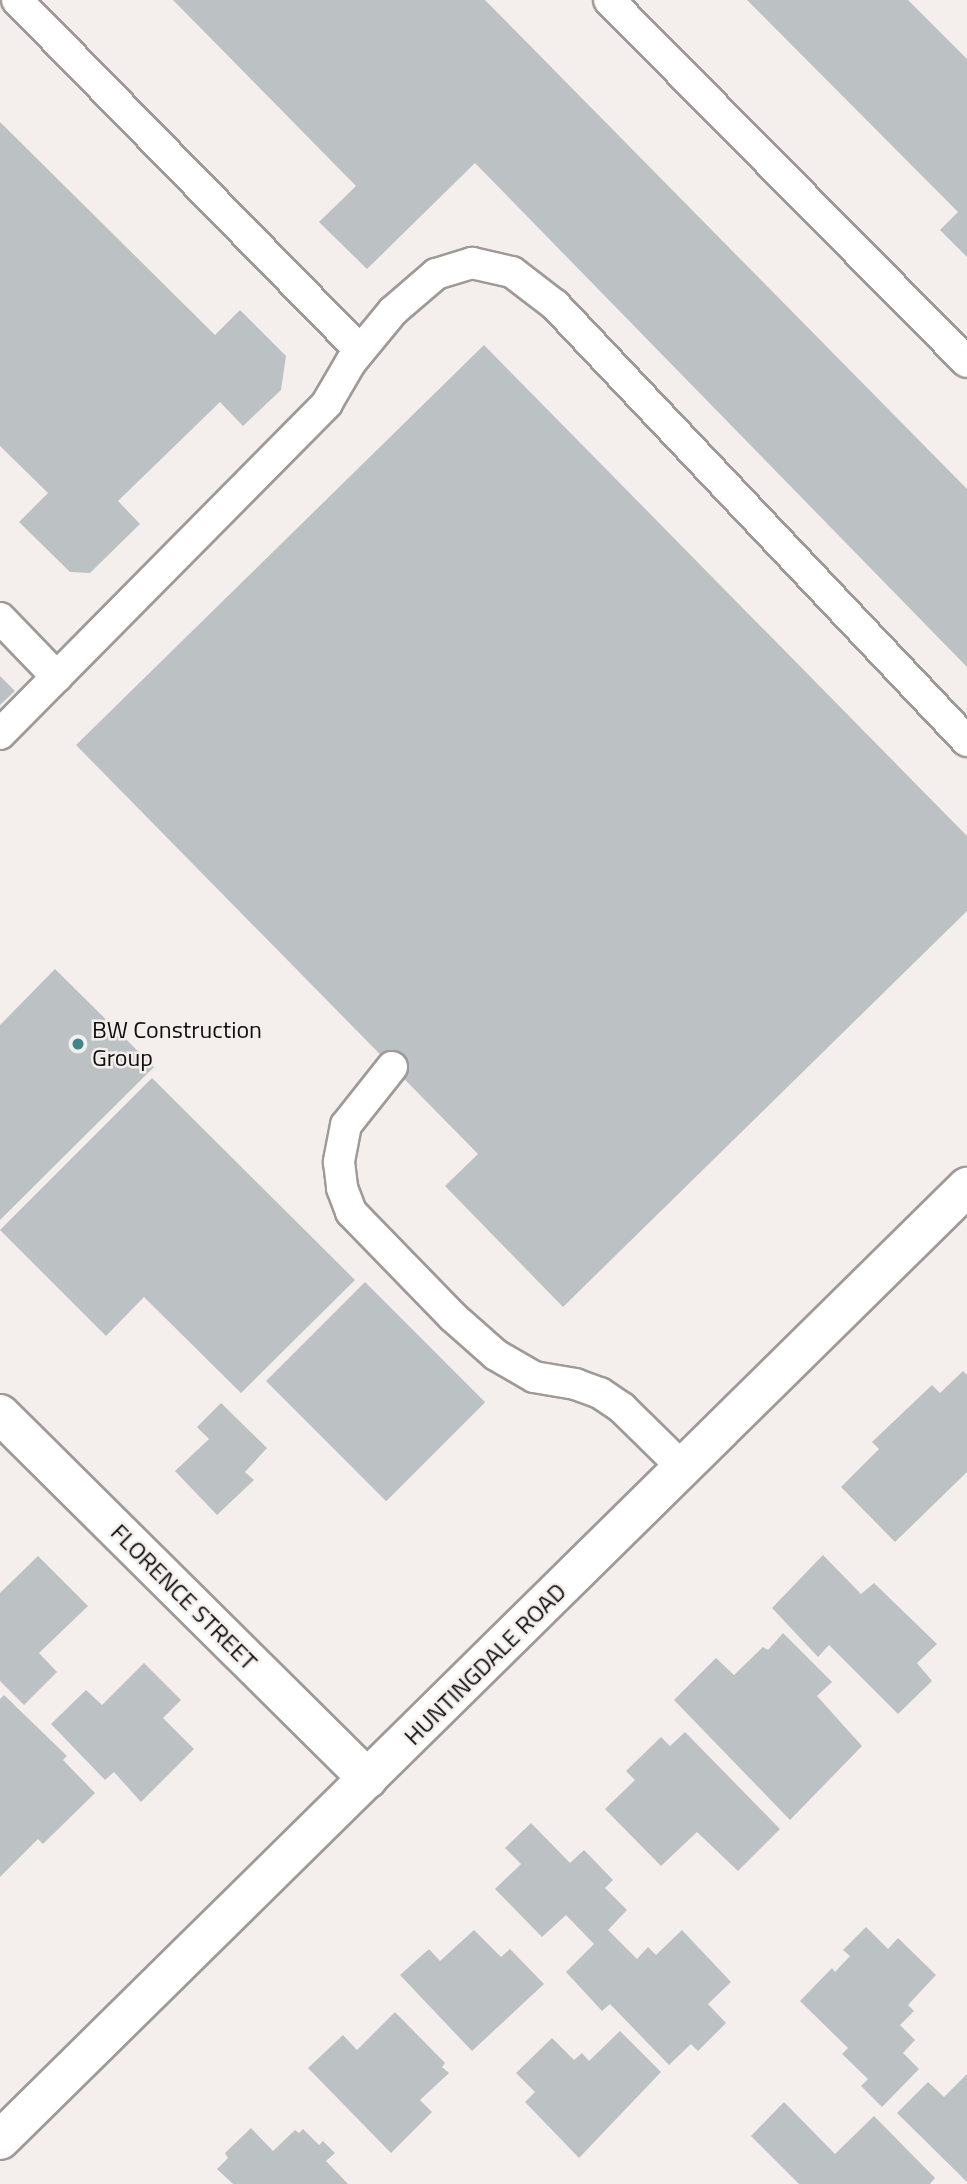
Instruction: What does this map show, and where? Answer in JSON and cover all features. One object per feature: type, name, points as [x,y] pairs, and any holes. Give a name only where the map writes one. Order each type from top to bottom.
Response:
[{"type":"main road","name":"HUNTINGDALE ROAD","points":[[0,2140],[967,1187]]},
{"type":"main road","name":"FLORENCE STREET","points":[[0,1414],[369,1779]]},
{"type":"lane","points":[[17,0],[360,350]]},
{"type":"lane","points":[[609,0],[967,362]]},
{"type":"lane","points":[[0,734],[327,403],[360,350],[393,311],[436,274],[472,263],[502,268],[529,282],[589,338],[967,741]]},
{"type":"lane","points":[[0,618],[57,677]]},
{"type":"lane","points":[[392,1067],[346,1125],[339,1162],[342,1188],[351,1212],[453,1317],[496,1355],[534,1377],[575,1384],[600,1393],[622,1408],[683,1468]]},
{"type":"building","points":[[173,0],[485,0],[967,489],[967,667],[475,163],[367,269],[319,222],[356,186]]},
{"type":"building","points":[[747,0],[908,0],[967,59],[967,257],[940,230],[958,212]]},
{"type":"building","points":[[0,122],[215,335],[240,310],[286,356],[281,390],[243,426],[220,402],[118,501],[140,524],[90,573],[70,572],[19,522],[48,493],[0,446]]},
{"type":"building","points":[[484,345],[967,836],[967,911],[563,1307],[445,1186],[478,1154],[76,745]]},
{"type":"building","points":[[0,676],[15,691],[0,705]]},
{"type":"building","points":[[55,969],[154,1067],[0,1220],[0,1025]]},
{"type":"building","points":[[152,1078],[355,1280],[241,1393],[144,1297],[106,1336],[0,1230]]},
{"type":"building","points":[[365,1282],[485,1402],[386,1501],[266,1381]]},
{"type":"building","points":[[963,1371],[967,1375],[967,1472],[895,1542],[841,1487],[879,1449],[872,1442],[932,1385],[940,1393]]},
{"type":"building","points":[[221,1403],[267,1448],[245,1472],[254,1480],[217,1515],[175,1471],[209,1439],[197,1427]]},
{"type":"building","points":[[823,1555],[861,1594],[874,1583],[937,1644],[917,1663],[932,1681],[898,1714],[829,1645],[818,1657],[772,1608]]},
{"type":"building","points":[[38,1556],[88,1606],[39,1653],[57,1672],[24,1705],[0,1681],[0,1593]]},
{"type":"building","points":[[783,1633],[832,1682],[817,1696],[862,1746],[790,1820],[674,1700],[716,1658],[734,1675],[763,1647],[768,1650]]},
{"type":"building","points":[[144,1663],[181,1700],[163,1718],[194,1749],[141,1802],[114,1772],[105,1780],[51,1724],[86,1690],[102,1705]]},
{"type":"building","points":[[4,1695],[67,1756],[63,1760],[95,1793],[43,1844],[38,1839],[0,1877],[0,1699]]},
{"type":"building","points":[[685,1732],[780,1829],[738,1871],[697,1832],[661,1866],[605,1809],[635,1780],[626,1771],[661,1737],[670,1746]]},
{"type":"building","points":[[531,1823],[570,1863],[584,1850],[613,1880],[605,1888],[627,1910],[608,1930],[637,1959],[648,1947],[656,1955],[682,1930],[731,1982],[708,2004],[726,2023],[698,2051],[691,2044],[669,2065],[610,2004],[602,2011],[566,1972],[594,1944],[566,1915],[542,1937],[495,1889],[521,1864],[505,1848]]},
{"type":"building","points":[[866,1927],[888,1949],[898,1938],[936,1975],[908,2005],[914,2011],[900,2025],[915,2040],[903,2053],[919,2069],[882,2107],[861,2086],[868,2079],[842,2054],[848,2048],[800,2001],[832,1968],[835,1972],[850,1956],[843,1950]]},
{"type":"building","points":[[474,1930],[501,1957],[510,1949],[544,1984],[472,2051],[400,1975],[429,1949],[440,1961]]},
{"type":"building","points":[[395,2012],[445,2063],[442,2067],[449,2073],[420,2100],[432,2112],[391,2153],[308,2068],[343,2035],[357,2050]]},
{"type":"building","points":[[620,2031],[661,2072],[579,2158],[525,2102],[535,2092],[516,2073],[552,2038],[574,2060],[582,2053],[589,2061]]},
{"type":"building","points":[[967,2074],[967,2182],[897,2113],[928,2082],[944,2097]]},
{"type":"building","points":[[784,2102],[835,2154],[874,2116],[935,2178],[930,2184],[799,2184],[751,2136]]},
{"type":"building","points":[[251,2128],[273,2151],[295,2130],[299,2133],[303,2129],[319,2145],[323,2141],[335,2153],[326,2161],[348,2184],[233,2184],[217,2169],[228,2158],[225,2153]]},
{"type":"place","name":"BW Construction Group","points":[[78,1044]]}]
